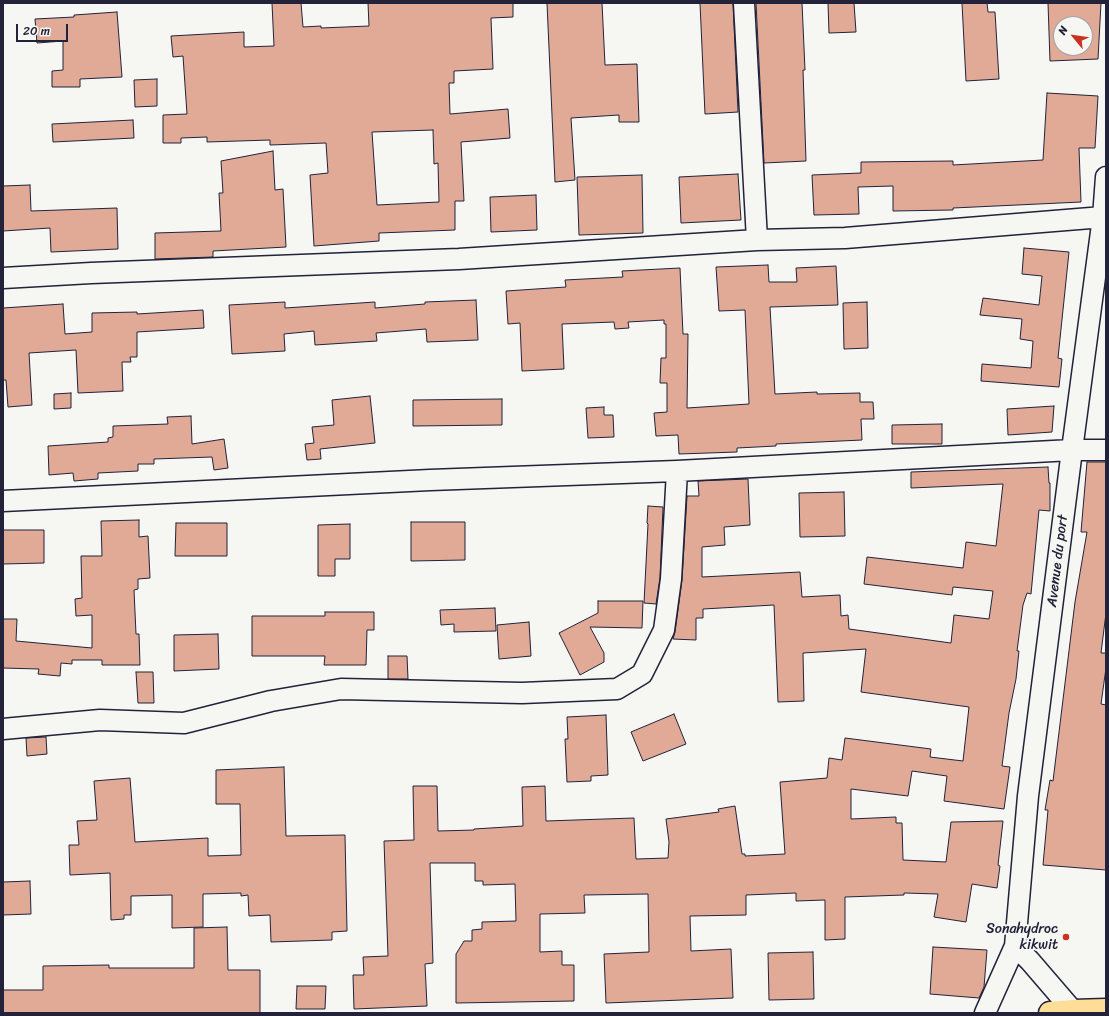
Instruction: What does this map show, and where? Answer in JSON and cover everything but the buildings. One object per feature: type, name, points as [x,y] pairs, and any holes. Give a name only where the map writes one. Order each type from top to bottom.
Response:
[{"type":"highway","points":[[1050,1013],[1106,1010]]},
{"type":"street","points":[[744,3],[756,240]]},
{"type":"street","name":"Avenue du port","points":[[985,1013],[1015,946],[1028,796],[1072,450],[1105,216],[1106,176]]},
{"type":"street","points":[[3,278],[91,273],[459,259],[756,240],[845,238],[1105,216]]},
{"type":"street","points":[[3,501],[430,480],[677,471],[1072,450],[1106,450]]},
{"type":"street","points":[[3,729],[100,720],[184,723],[271,701],[341,689],[522,693],[617,689],[642,674],[664,630],[671,579],[677,471]]},
{"type":"street","points":[[1015,946],[1030,961],[1061,1012]]},
{"type":"place","name":"Sonahydroc kikwit","points":[[1066,937]]}]
